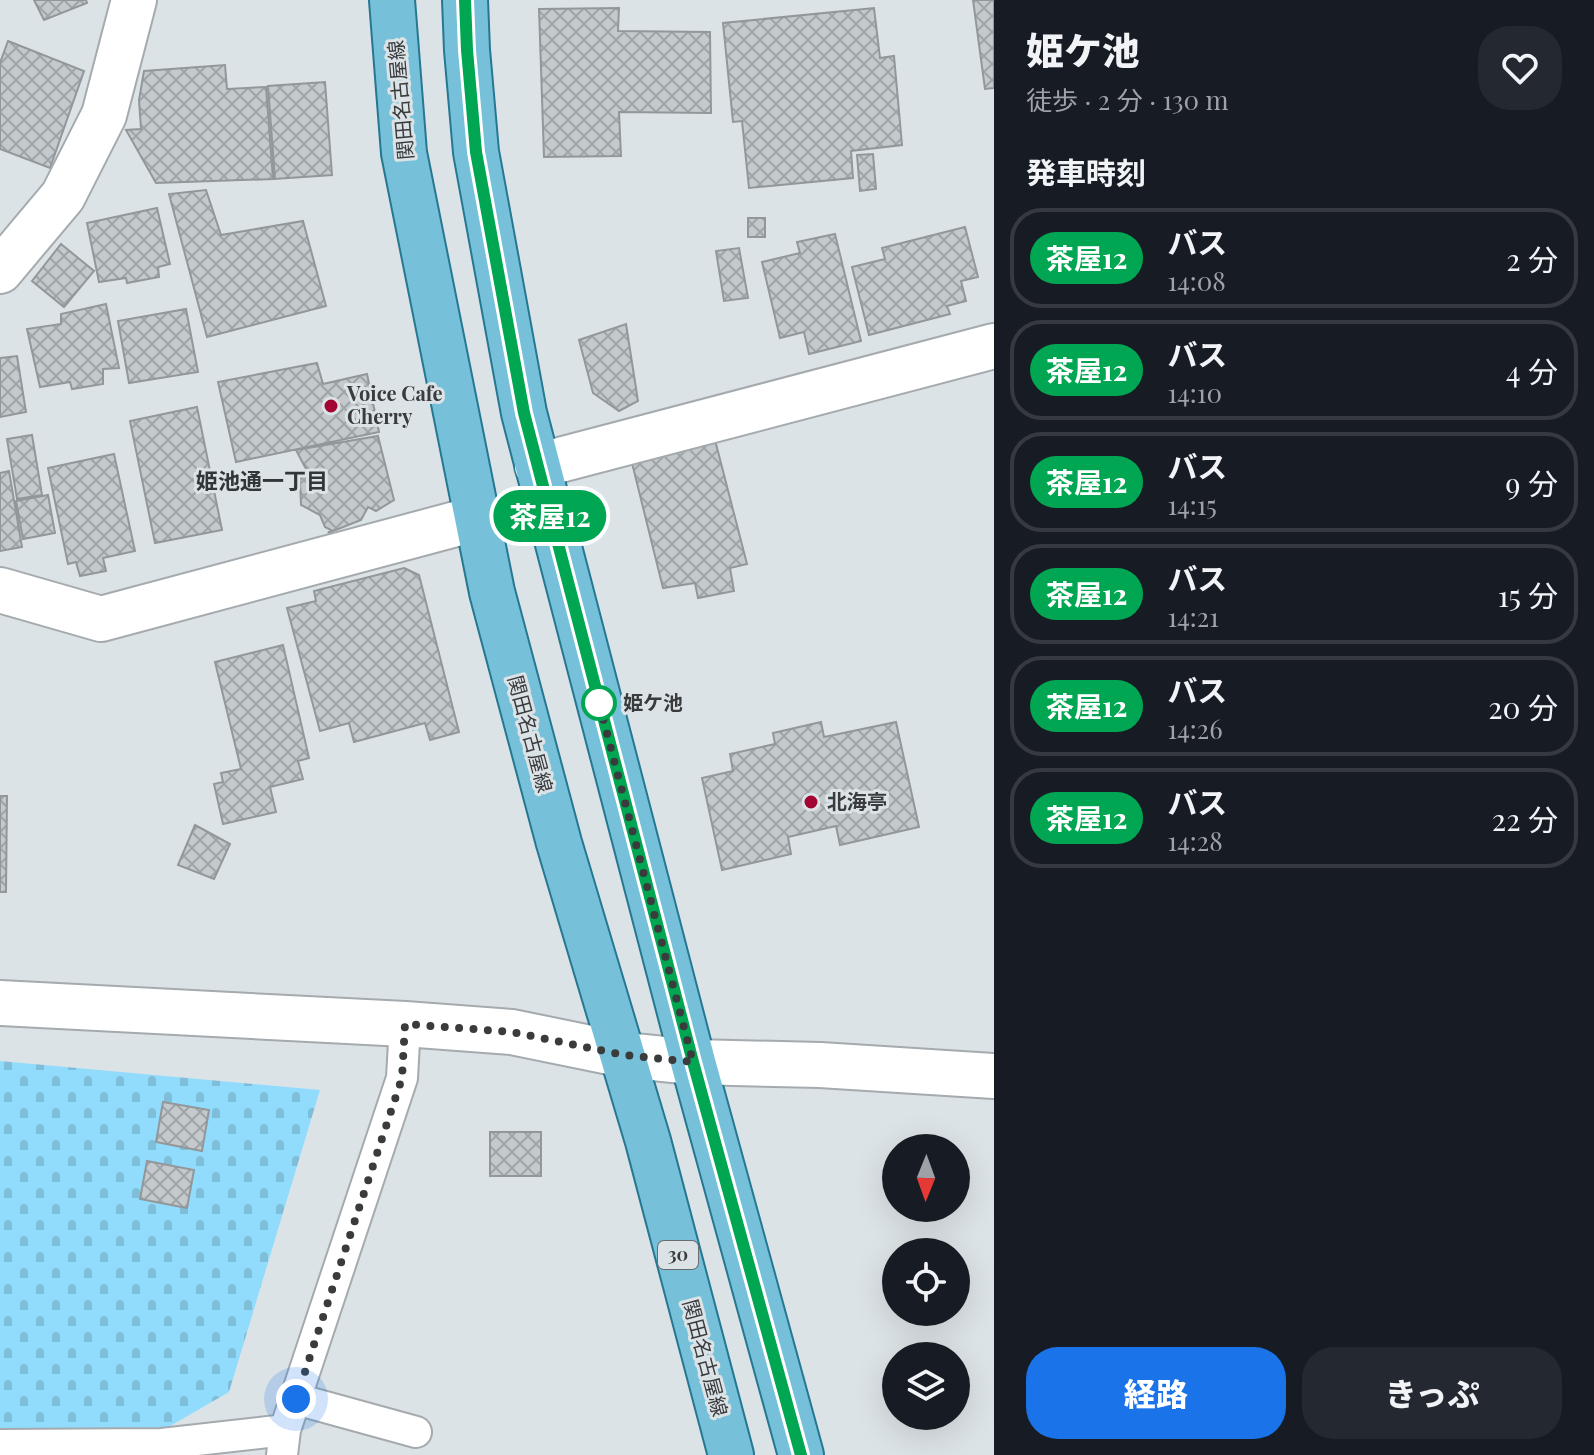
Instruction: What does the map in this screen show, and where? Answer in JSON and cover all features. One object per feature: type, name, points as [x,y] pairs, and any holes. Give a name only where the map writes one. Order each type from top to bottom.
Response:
[{"type":"main road","name":"関田名古屋線","points":[[392,0],[404,153],[492,592],[559,843],[624,1055],[731,1455]]},
{"type":"main road","points":[[465,0],[476,152],[524,413],[693,1062],[801,1455]]},
{"type":"street","points":[[0,271],[63,196],[104,115],[134,0]]},
{"type":"street","points":[[537,466],[994,346]]},
{"type":"street","points":[[0,590],[101,619],[478,518]]},
{"type":"street","points":[[0,1003],[405,1024],[512,1032],[624,1055],[693,1062],[820,1065],[994,1076]]},
{"type":"lane","points":[[0,1445],[68,1450],[162,1444],[284,1442],[402,1078],[405,1024]]},
{"type":"lane","points":[[296,1399],[416,1432]]},
{"type":"green space","points":[[0,1061],[320,1090],[229,1392],[120,1455],[0,1455]]},
{"type":"building","points":[[34,0],[86,0],[87,3],[44,20]]},
{"type":"building","points":[[973,0],[994,0],[994,88],[985,89]]},
{"type":"building","points":[[619,8],[618,31],[710,32],[711,113],[619,112],[621,156],[544,157],[539,9]]},
{"type":"building","points":[[874,8],[880,58],[894,56],[902,145],[851,151],[853,178],[749,188],[742,121],[733,122],[723,23]]},
{"type":"building","points":[[8,41],[84,71],[50,168],[0,149],[0,63]]},
{"type":"building","points":[[225,65],[227,89],[266,87],[273,179],[156,183],[126,130],[141,129],[139,100],[144,71]]},
{"type":"building","points":[[325,82],[332,175],[275,179],[268,86]]},
{"type":"building","points":[[873,154],[876,189],[860,191],[857,155]]},
{"type":"building","points":[[206,190],[221,235],[303,221],[326,306],[207,337],[169,194]]},
{"type":"building","points":[[157,208],[170,264],[158,267],[159,277],[127,283],[126,278],[99,282],[87,223]]},
{"type":"building","points":[[748,218],[765,218],[765,237],[748,237]]},
{"type":"building","points":[[965,227],[978,277],[961,281],[966,301],[947,306],[950,314],[869,335],[852,267],[885,259],[882,248]]},
{"type":"building","points":[[835,234],[861,341],[809,354],[804,332],[780,338],[762,262],[800,253],[797,242]]},
{"type":"building","points":[[61,244],[94,271],[64,307],[32,281]]},
{"type":"building","points":[[739,248],[748,298],[724,301],[716,251]]},
{"type":"building","points":[[106,304],[119,368],[103,369],[103,384],[72,389],[70,382],[40,387],[27,329],[61,324],[61,314]]},
{"type":"building","points":[[186,309],[198,372],[129,383],[118,321]]},
{"type":"building","points":[[626,324],[638,401],[619,411],[593,393],[579,340]]},
{"type":"building","points":[[17,356],[26,412],[0,417],[0,358]]},
{"type":"building","points":[[317,363],[323,384],[367,374],[379,432],[236,462],[218,382]]},
{"type":"building","points":[[197,407],[222,530],[155,543],[130,421]]},
{"type":"building","points":[[32,435],[42,495],[17,499],[7,439]]},
{"type":"building","points":[[378,436],[394,500],[376,511],[368,507],[361,520],[328,533],[331,530],[325,527],[320,515],[301,505],[300,480],[306,469],[296,450]]},
{"type":"building","points":[[715,440],[747,564],[730,568],[734,591],[698,598],[695,583],[663,588],[631,459]]},
{"type":"building","points":[[114,454],[135,551],[103,558],[106,571],[80,576],[76,562],[68,564],[48,468]]},
{"type":"building","points":[[9,471],[22,547],[0,551],[0,473]]},
{"type":"building","points":[[48,495],[55,533],[23,539],[16,501]]},
{"type":"building","points":[[404,568],[419,575],[459,732],[430,740],[425,723],[354,742],[349,723],[320,731],[287,608],[316,601],[314,591]]},
{"type":"building","points":[[283,645],[309,758],[298,761],[303,779],[270,787],[276,812],[223,824],[214,784],[223,782],[221,773],[241,769],[215,662]]},
{"type":"building","name":"北海亭","points":[[821,722],[824,737],[896,722],[919,827],[840,845],[836,826],[788,837],[791,854],[722,870],[702,778],[733,771],[730,754],[775,744],[773,733]]},
{"type":"building","points":[[0,796],[7,796],[6,892],[0,892]]},
{"type":"building","points":[[195,825],[230,844],[214,879],[178,865]]},
{"type":"building","points":[[163,1102],[209,1110],[202,1151],[156,1142]]},
{"type":"building","points":[[490,1132],[541,1132],[541,1176],[490,1176]]},
{"type":"building","points":[[147,1161],[194,1170],[187,1208],[140,1199]]},
{"type":"bus line","name":"茶屋12","points":[[465,0],[476,152],[524,413],[693,1062],[801,1455]]},
{"type":"place","name":"Voice Cafe Cherry","points":[[331,406]]},
{"type":"place","name":"姫ケ池","points":[[599,703]]},
{"type":"place","name":"北海亭","points":[[811,802]]},
{"type":"district","name":"姫池通一丁目","points":[[262,481]]},
{"type":"route","points":[[296,1399],[402,1078],[405,1024],[512,1032],[624,1055],[693,1062],[599,703]]}]
